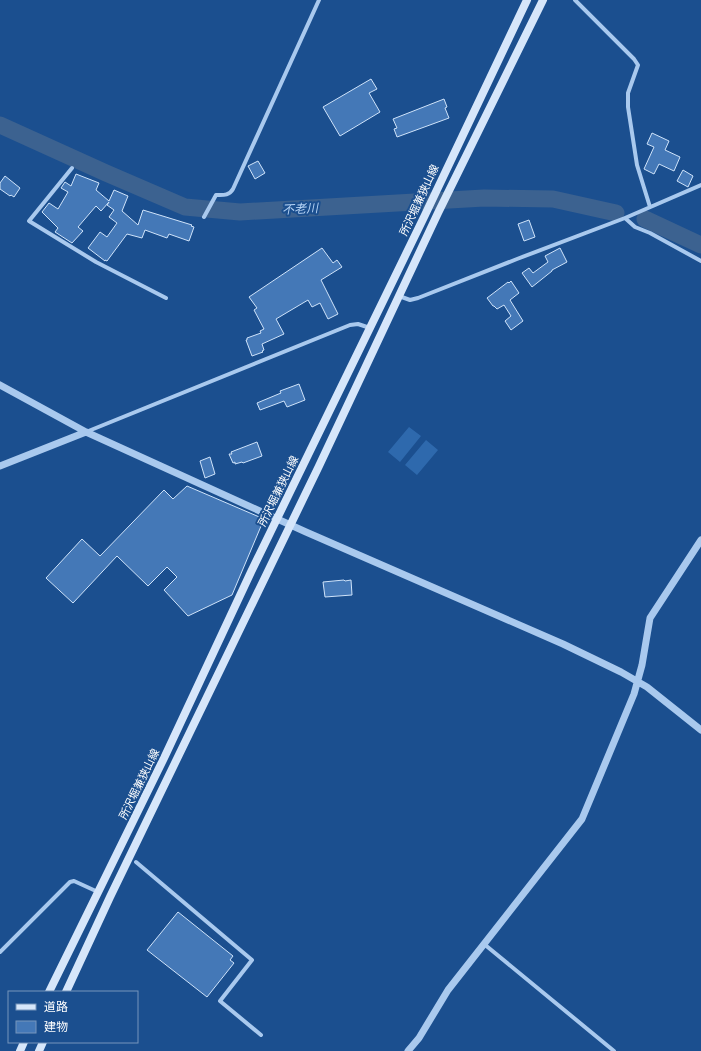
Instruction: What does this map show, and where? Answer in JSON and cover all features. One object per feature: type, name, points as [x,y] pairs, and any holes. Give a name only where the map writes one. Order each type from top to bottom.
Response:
[{"type":"main road","name":"所沢堀兼狭山線","points":[[50,991],[99,892],[426,214],[527,0]]},
{"type":"main road","name":"所沢堀兼狭山線","points":[[66,991],[398,296],[543,0]]},
{"type":"street","points":[[204,217],[216,195],[227,195],[231,193],[319,0]]},
{"type":"street","points":[[576,0],[634,59],[638,65],[628,93],[628,107],[637,165],[650,207]]},
{"type":"street","points":[[72,168],[29,221],[96,262],[166,298]]},
{"type":"street","points":[[398,296],[410,300],[418,298],[625,218],[701,185]]},
{"type":"street","points":[[625,218],[635,227],[657,236],[701,261]]},
{"type":"street","points":[[0,466],[350,325],[358,324],[370,328]]},
{"type":"street","points":[[0,385],[86,432],[290,525],[563,644],[637,680],[701,730]]},
{"type":"street","points":[[408,1051],[419,1038],[448,990],[582,819],[634,694],[642,665],[650,618],[701,540]]},
{"type":"street","points":[[136,862],[252,960],[220,1001],[261,1035]]},
{"type":"street","points":[[0,952],[70,882],[74,881],[99,892]]},
{"type":"street","points":[[483,944],[614,1051]]},
{"type":"shaded area","points":[[409,427],[421,436],[400,462],[388,452]]},
{"type":"shaded area","points":[[426,440],[438,450],[417,475],[405,465]]},
{"type":"building","points":[[371,79],[377,89],[369,93],[380,112],[340,136],[323,107]]},
{"type":"building","points":[[444,99],[447,107],[445,108],[449,118],[397,137],[394,129],[397,128],[393,119]]},
{"type":"building","points":[[652,133],[669,141],[665,150],[680,157],[674,171],[659,164],[654,174],[644,169],[654,147],[647,144]]},
{"type":"building","points":[[258,161],[265,173],[255,179],[248,166]]},
{"type":"building","points":[[683,170],[693,176],[688,187],[677,181]]},
{"type":"building","points":[[76,174],[99,183],[96,190],[109,201],[114,190],[128,196],[122,211],[138,225],[143,210],[192,225],[191,226],[194,227],[189,241],[169,234],[167,238],[145,230],[142,238],[127,234],[107,261],[105,261],[88,248],[100,232],[107,237],[117,223],[109,217],[114,210],[107,205],[109,202],[101,211],[96,206],[78,227],[83,231],[72,243],[55,232],[58,228],[42,212],[49,203],[58,209],[68,192],[61,188],[65,182],[71,186]]},
{"type":"building","points":[[5,176],[20,188],[14,197],[0,189],[0,183]]},
{"type":"building","points":[[529,220],[535,237],[524,241],[518,224]]},
{"type":"building","points":[[322,248],[333,263],[337,260],[342,267],[321,280],[338,314],[328,319],[320,303],[312,307],[308,300],[276,319],[284,334],[262,344],[264,350],[262,351],[263,352],[252,356],[246,340],[247,338],[261,333],[260,331],[264,329],[254,310],[257,308],[249,297]]},
{"type":"building","points":[[560,248],[567,262],[552,270],[532,287],[522,273],[529,268],[533,273],[548,262],[545,256]]},
{"type":"building","points":[[511,281],[519,293],[510,300],[523,321],[511,330],[505,321],[511,316],[504,305],[497,309],[487,298]]},
{"type":"building","points":[[299,384],[305,400],[287,407],[284,401],[260,410],[257,403],[281,393],[280,391]]},
{"type":"building","points":[[257,442],[262,456],[243,463],[233,463],[229,454],[232,454],[231,452]]},
{"type":"building","points":[[210,457],[215,474],[205,478],[200,461]]},
{"type":"building","points":[[187,486],[264,519],[232,595],[188,616],[164,590],[177,577],[167,567],[148,586],[117,556],[73,603],[46,578],[82,539],[100,556],[164,490],[173,499]]},
{"type":"building","points":[[351,580],[352,595],[325,597],[323,582]]},
{"type":"building","points":[[178,912],[233,956],[230,960],[234,963],[207,997],[147,950]]},
{"type":"waterway","name":"不老川","points":[[0,125],[185,207],[240,212],[484,198],[553,199],[616,213]]},
{"type":"waterway","name":"不老川","points":[[645,219],[701,245]]}]
